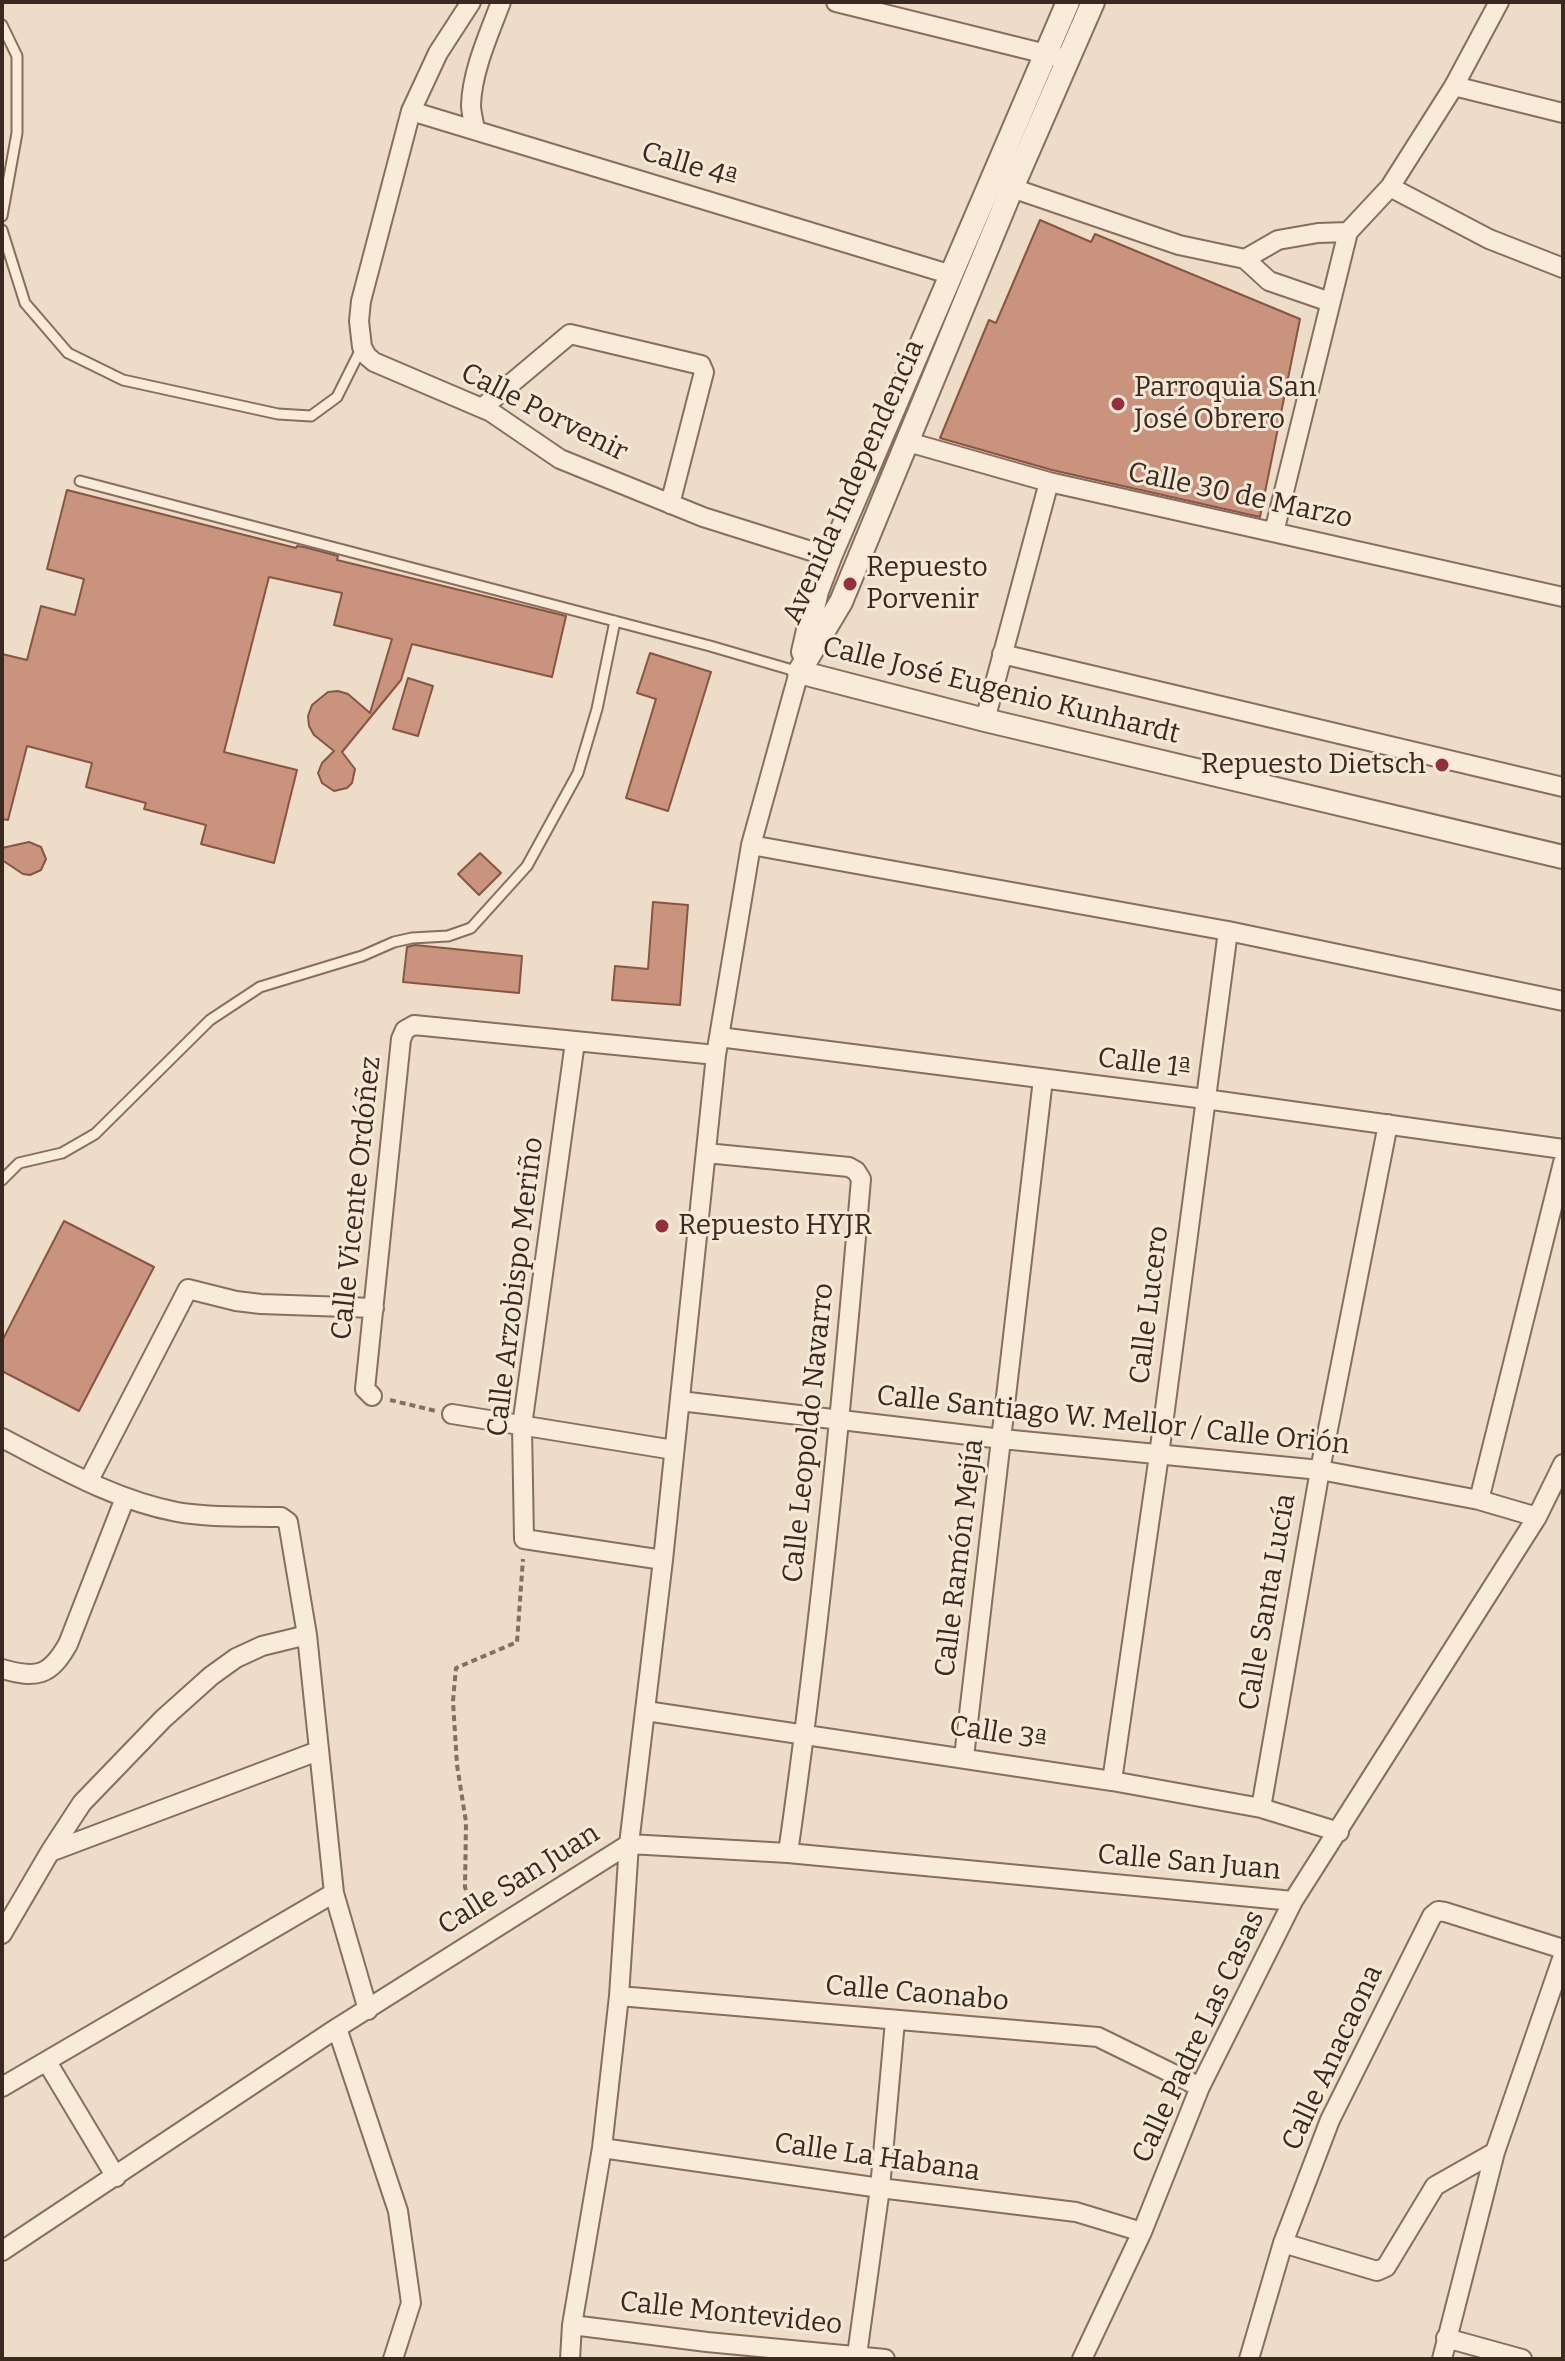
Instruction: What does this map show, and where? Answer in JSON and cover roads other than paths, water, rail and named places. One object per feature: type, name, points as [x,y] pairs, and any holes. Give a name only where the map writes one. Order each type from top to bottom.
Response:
[{"type":"street","points":[[362,347],[359,321],[361,301],[411,111],[438,53],[471,2]]},
{"type":"street","points":[[475,130],[471,107],[474,86],[501,2]]},
{"type":"street","points":[[836,2],[1068,59]]},
{"type":"street","name":"Avenida Independencia","points":[[799,672],[817,591],[830,557],[1068,2]]},
{"type":"street","name":"Avenida Independencia","points":[[799,672],[841,602],[1012,188],[1093,2]]},
{"type":"street","points":[[1274,532],[1348,232],[1390,187],[1454,86],[1499,2]]},
{"type":"street","points":[[1454,86],[1563,113]]},
{"type":"street","name":"Calle 4ª","points":[[411,111],[952,275]]},
{"type":"street","points":[[1390,187],[1489,239],[1563,268]]},
{"type":"street","points":[[1012,188],[1179,245],[1245,259],[1269,281],[1330,302]]},
{"type":"street","points":[[1245,259],[1278,240],[1318,233],[1348,232]]},
{"type":"street","points":[[482,408],[570,334],[701,365],[704,372],[670,504]]},
{"type":"street","name":"Calle Porvenir","points":[[362,347],[374,362],[508,421],[555,456],[670,504],[830,557]]},
{"type":"street","name":"Calle 30 de Marzo","points":[[908,442],[1049,482],[1563,597]]},
{"type":"street","points":[[985,720],[1049,482]]},
{"type":"street","points":[[1002,654],[1563,787]]},
{"type":"street","points":[[570,2359],[572,2325],[602,2148],[619,1996],[629,1844],[663,1560],[717,1046],[751,845],[799,672]]},
{"type":"street","name":"Calle José Eugenio Kunhardt","points":[[799,672],[985,720],[1563,857]]},
{"type":"street","points":[[751,845],[1228,931],[1563,1001]]},
{"type":"street","name":"Calle Lucero","points":[[1112,1781],[1159,1455],[1228,931]]},
{"type":"street","name":"Calle Vicente Ordóñez","points":[[372,1396],[365,1389],[401,1039],[405,1030],[414,1025],[575,1042],[717,1046]]},
{"type":"street","name":"Calle Arzobispo Meriño","points":[[575,1042],[522,1426],[524,1539],[663,1560]]},
{"type":"street","name":"Calle 1ª","points":[[717,1046],[1043,1079],[1563,1149]]},
{"type":"street","name":"Calle Ramón Mejía","points":[[964,1757],[1043,1079]]},
{"type":"street","name":"Calle Santa Lucía","points":[[1261,1808],[1320,1470],[1388,1124]]},
{"type":"street","name":"Calle Leopoldo Navarro","points":[[706,1153],[849,1167],[861,1179],[841,1418],[805,1734],[788,1853]]},
{"type":"street","points":[[1479,1500],[1563,1163]]},
{"type":"street","points":[[88,1482],[188,1289],[261,1304],[374,1308]]},
{"type":"street","name":"Calle Santiago W. Mellor / Calle Orión","points":[[680,1401],[1002,1439],[1320,1470],[1479,1500],[1537,1517]]},
{"type":"street","points":[[452,1414],[674,1450]]},
{"type":"street","points":[[2,1438],[125,1498],[195,1515],[285,1519],[307,1635],[334,1893],[368,2010]]},
{"type":"street","name":"Calle Padre Las Casas","points":[[1082,2359],[1142,2232],[1200,2087],[1293,1901],[1537,1517],[1563,1464]]},
{"type":"street","points":[[2,1669],[22,1674],[43,1673],[58,1662],[68,1644],[125,1498]]},
{"type":"street","points":[[2,1934],[82,1803],[163,1719],[236,1658],[262,1646],[307,1635]]},
{"type":"street","name":"Calle 3ª","points":[[646,1711],[1112,1781],[1261,1808],[1339,1832]]},
{"type":"street","points":[[50,1852],[318,1751]]},
{"type":"street","name":"Calle San Juan","points":[[2,2251],[337,2028],[629,1844],[788,1853],[1293,1901]]},
{"type":"street","points":[[2,2087],[334,1893]]},
{"type":"street","name":"Calle Anacaona","points":[[1249,2359],[1283,2243],[1330,2120],[1432,1916],[1438,1911],[1445,1912],[1563,1949]]},
{"type":"street","points":[[1442,2359],[1495,2152],[1563,1956]]},
{"type":"street","name":"Calle Caonabo","points":[[619,1996],[1098,2037],[1200,2087]]},
{"type":"street","points":[[857,2355],[880,2188],[895,2021]]},
{"type":"street","points":[[337,2028],[398,2211],[411,2303],[393,2359]]},
{"type":"street","points":[[47,2062],[116,2177]]},
{"type":"street","name":"Calle La Habana","points":[[602,2148],[880,2188],[1076,2212],[1142,2232]]},
{"type":"street","points":[[1283,2243],[1377,2271],[1386,2267],[1435,2186],[1495,2152]]},
{"type":"street","name":"Calle Montevideo","points":[[572,2325],[707,2351],[857,2355],[885,2359]]},
{"type":"street","points":[[1446,2338],[1522,2359]]},
{"type":"lane","points":[[2,25],[17,56],[17,133],[2,216]]},
{"type":"lane","points":[[2,230],[25,303],[68,353],[123,380],[278,414],[311,416],[337,397],[362,347]]},
{"type":"lane","points":[[80,481],[799,672]]},
{"type":"lane","points":[[2,1180],[19,1163],[62,1153],[95,1134],[210,1020],[260,987],[362,956],[394,942],[448,936],[471,928],[527,866],[578,773],[597,709],[615,621]]},
{"type":"place","name":"Parroquia San José Obrero","points":[[1118,404]]},
{"type":"place","name":"Repuesto Porvenir","points":[[850,584]]},
{"type":"place","name":"Repuesto Dietsch","points":[[1442,765]]},
{"type":"place","name":"Repuesto HYJR","points":[[662,1226]]}]
